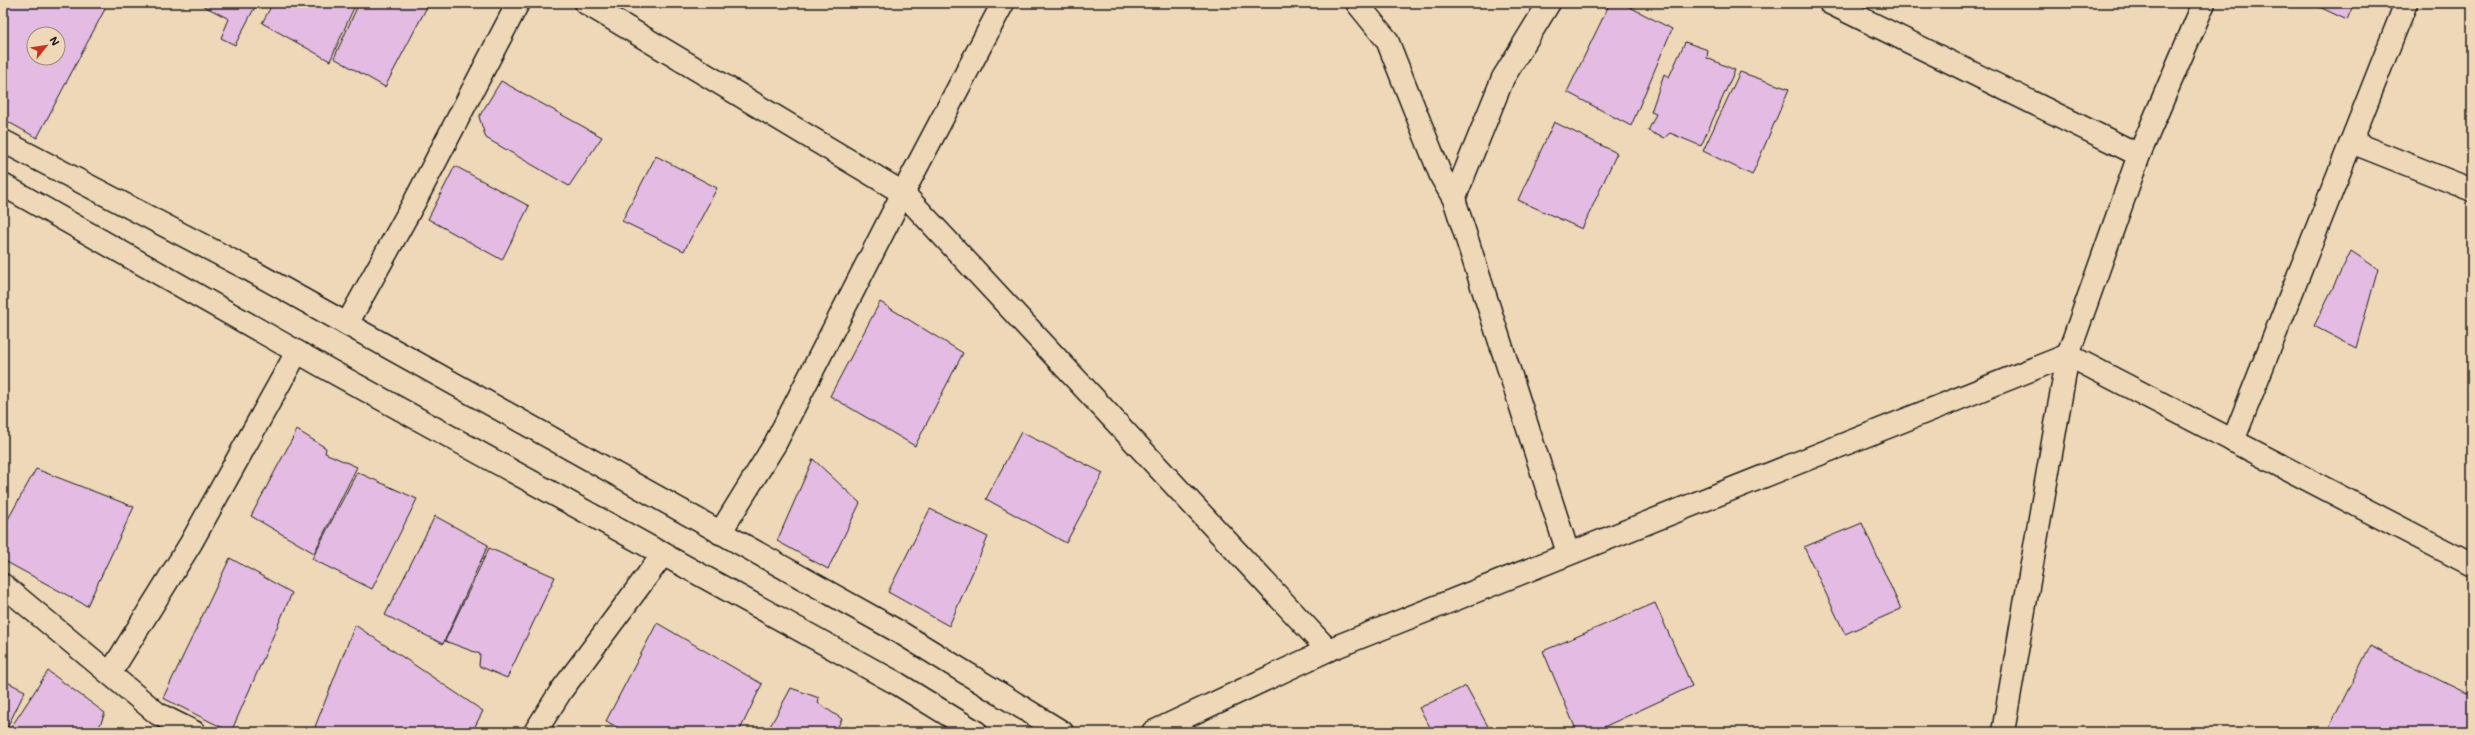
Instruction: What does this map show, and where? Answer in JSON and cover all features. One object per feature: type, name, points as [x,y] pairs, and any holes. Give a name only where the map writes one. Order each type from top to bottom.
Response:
[{"type":"street","points":[[347,324],[415,201],[518,3]]},
{"type":"street","points":[[586,3],[903,193],[1328,650]]},
{"type":"street","points":[[720,533],[775,444],[903,193],[1003,3]]},
{"type":"street","points":[[1357,3],[1387,40],[1441,176],[1454,199],[1568,553]]},
{"type":"street","points":[[1454,199],[1503,78],[1549,3]]},
{"type":"street","points":[[1830,3],[2139,155]]},
{"type":"street","points":[[2003,732],[2068,355],[2139,155],[2204,3]]},
{"type":"street","points":[[2233,440],[2406,3]]},
{"type":"street","points":[[3,141],[250,270],[901,633],[1062,732]]},
{"type":"street","points":[[2351,142],[2472,190]]},
{"type":"street","points":[[3,185],[297,352],[664,553],[898,684],[976,732]]},
{"type":"street","points":[[111,672],[191,543],[297,352]]},
{"type":"street","points":[[1153,732],[1328,650],[1568,553],[2068,355],[2472,565]]},
{"type":"street","points":[[535,732],[561,691],[664,553]]},
{"type":"street","points":[[3,585],[111,672],[158,714],[194,732]]},
{"type":"building","points":[[3,3],[92,3],[105,9],[37,138],[3,119]]},
{"type":"building","points":[[198,3],[257,3],[235,45],[221,38],[229,19]]},
{"type":"building","points":[[273,3],[356,3],[330,61],[262,23]]},
{"type":"building","points":[[359,3],[429,3],[385,87],[334,58]]},
{"type":"building","points":[[1610,3],[1622,3],[1672,29],[1631,126],[1567,92]]},
{"type":"building","points":[[2311,3],[2354,3],[2347,20]]},
{"type":"building","points":[[1685,42],[1708,50],[1707,58],[1735,70],[1701,146],[1670,133],[1664,138],[1648,131],[1656,114],[1651,112],[1664,74],[1669,77]]},
{"type":"building","points":[[1740,72],[1789,89],[1752,175],[1703,151]]},
{"type":"building","points":[[501,81],[602,137],[569,186],[486,138],[479,117]]},
{"type":"building","points":[[1554,122],[1617,153],[1582,229],[1518,200]]},
{"type":"building","points":[[656,156],[717,188],[684,251],[622,221]]},
{"type":"building","points":[[455,166],[529,206],[502,260],[428,219]]},
{"type":"building","points":[[2351,251],[2378,269],[2356,348],[2314,326]]},
{"type":"building","points":[[880,302],[963,353],[915,446],[830,396]]},
{"type":"building","points":[[297,430],[326,448],[325,453],[357,467],[314,553],[251,516]]},
{"type":"building","points":[[1021,432],[1103,473],[1066,543],[986,499]]},
{"type":"building","points":[[813,459],[860,503],[828,569],[777,541]]},
{"type":"building","points":[[36,469],[134,507],[87,606],[3,560],[3,528]]},
{"type":"building","points":[[357,472],[417,499],[372,589],[312,559]]},
{"type":"building","points":[[930,509],[988,537],[949,626],[888,592]]},
{"type":"building","points":[[435,516],[488,545],[443,644],[385,615]]},
{"type":"building","points":[[1862,523],[1901,609],[1845,634],[1804,547]]},
{"type":"building","points":[[489,548],[555,577],[507,678],[479,666],[480,654],[445,641]]},
{"type":"building","points":[[230,558],[292,593],[231,732],[163,698]]},
{"type":"building","points":[[1655,603],[1692,686],[1593,732],[1577,732],[1543,651]]},
{"type":"building","points":[[657,623],[762,684],[739,732],[626,732],[606,721]]},
{"type":"building","points":[[355,625],[483,711],[472,732],[313,732]]},
{"type":"building","points":[[2370,646],[2472,696],[2472,722],[2467,732],[2327,732]]},
{"type":"building","points":[[48,671],[105,713],[97,732],[8,732]]},
{"type":"building","points":[[3,680],[25,691],[5,732],[3,732]]},
{"type":"building","points":[[1466,686],[1491,732],[1433,732],[1419,708]]},
{"type":"building","points":[[791,688],[819,698],[818,703],[842,719],[835,732],[767,732]]},
{"type":"building","points":[[845,726],[859,732],[842,732]]}]
